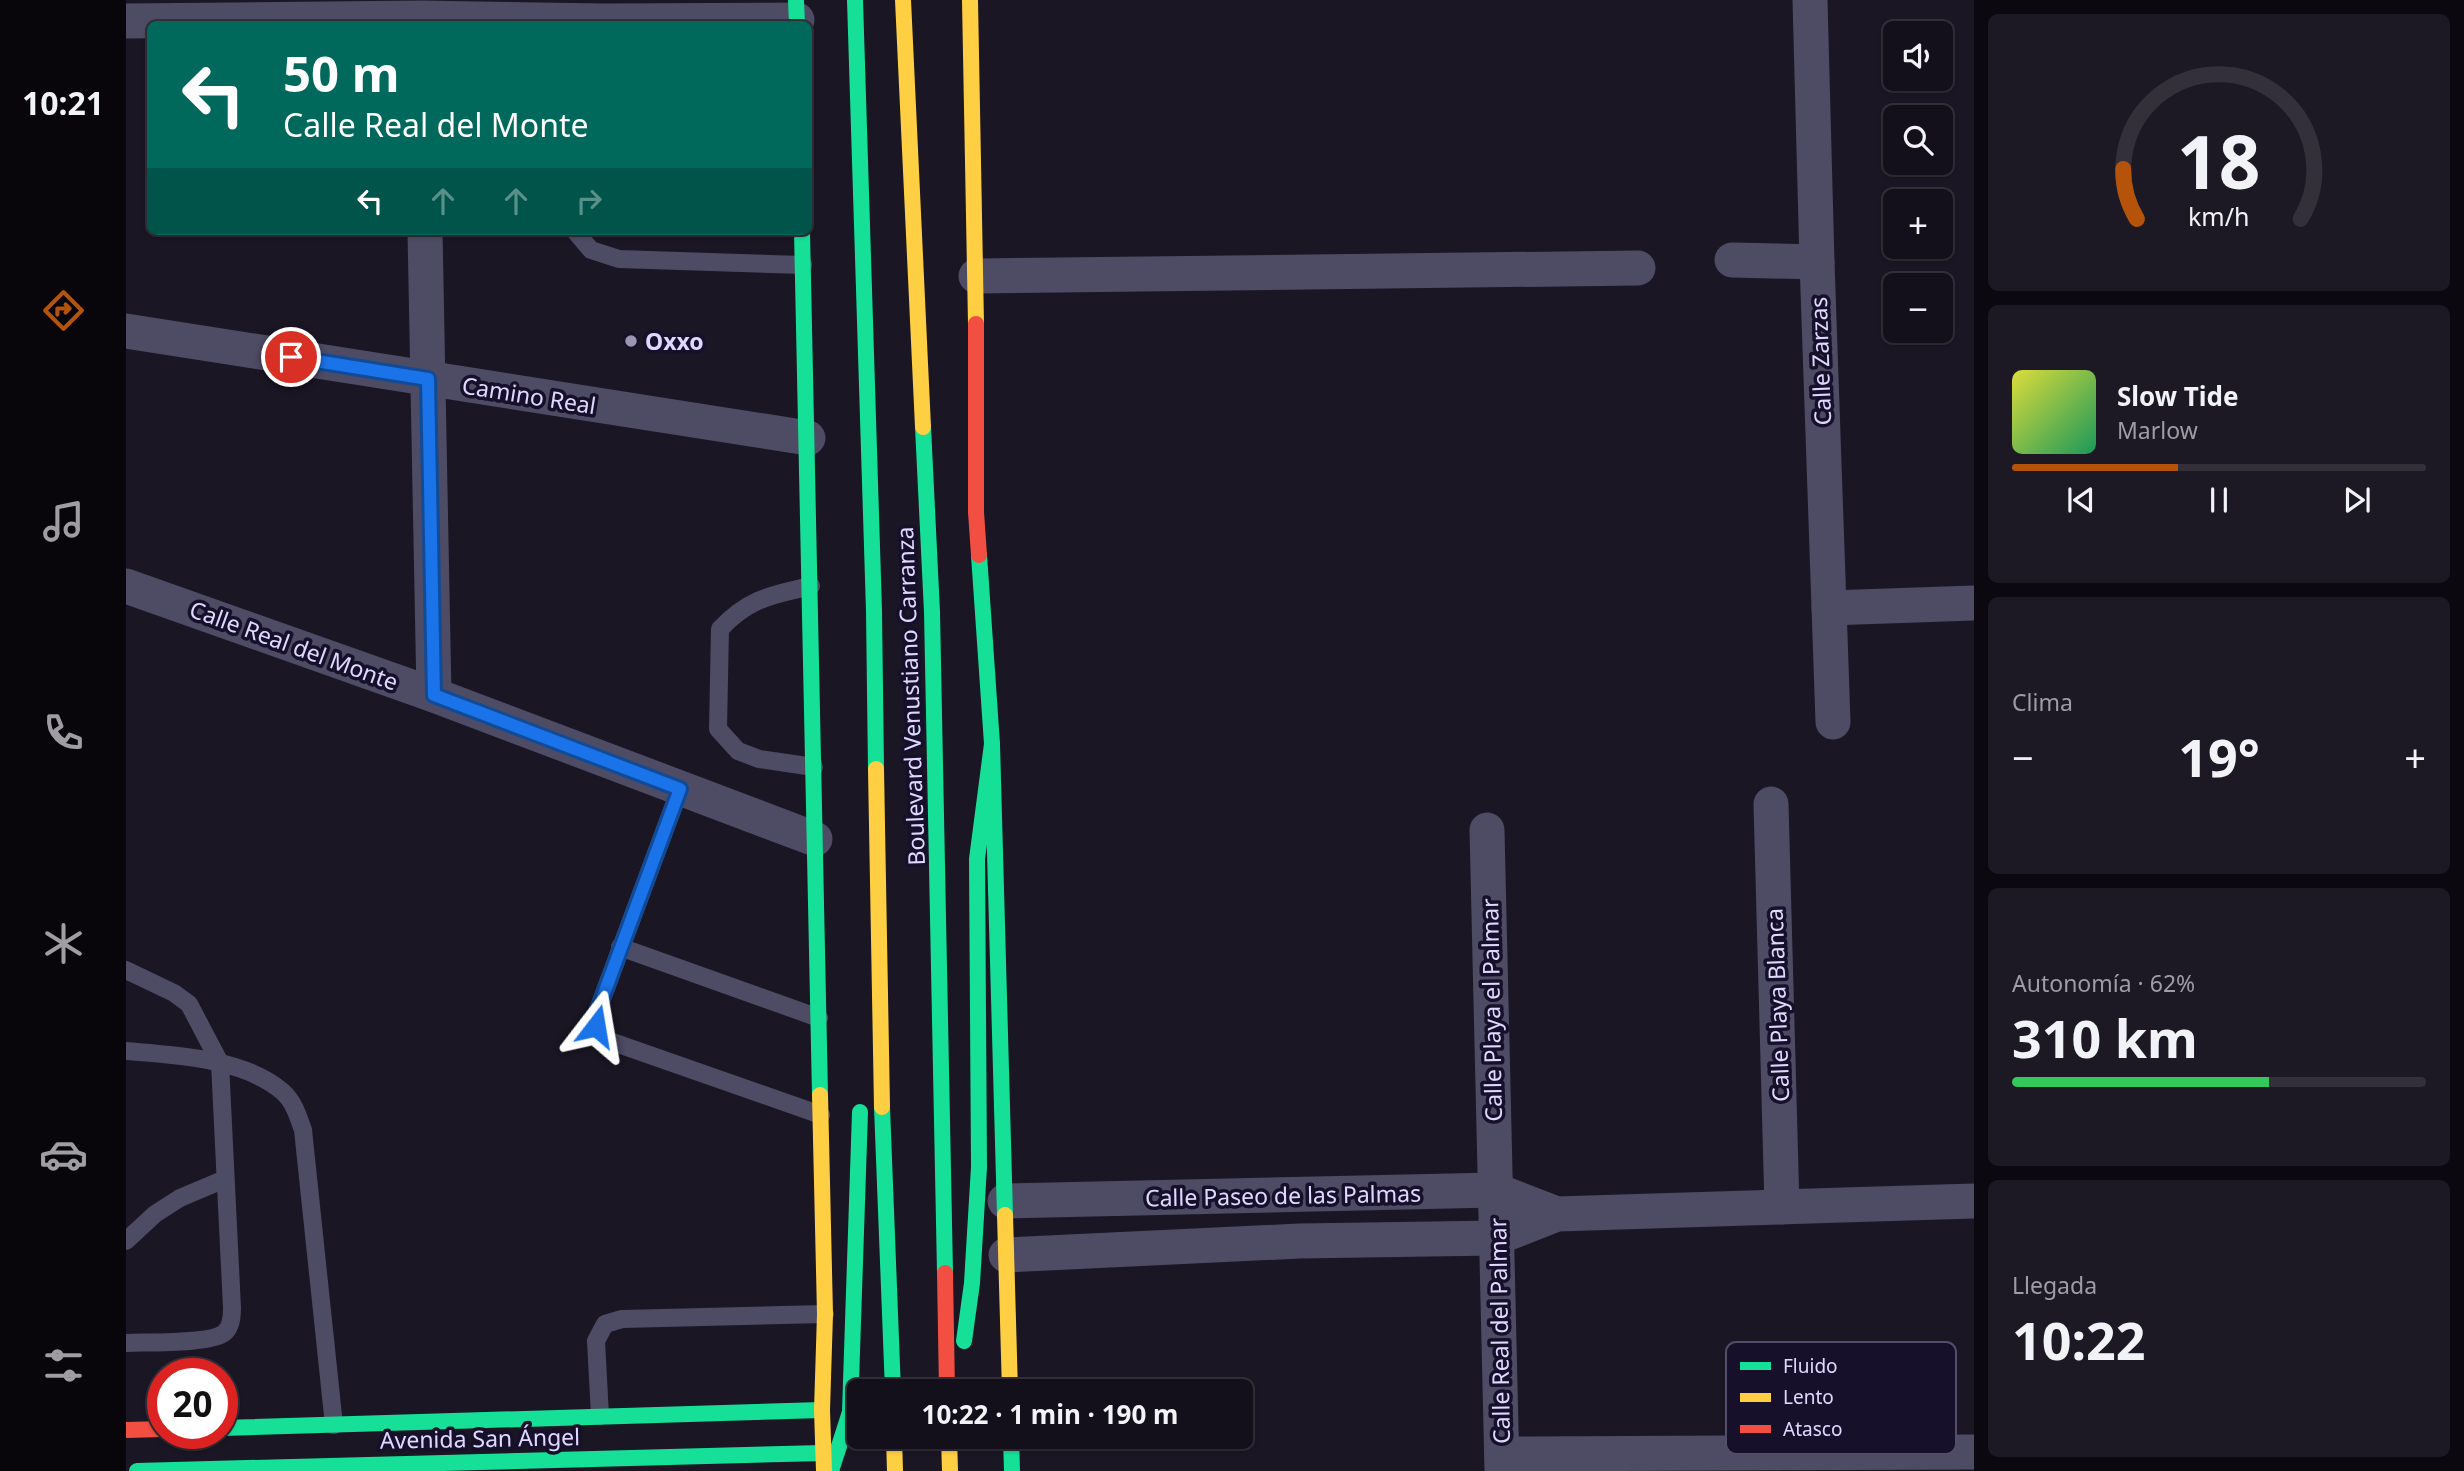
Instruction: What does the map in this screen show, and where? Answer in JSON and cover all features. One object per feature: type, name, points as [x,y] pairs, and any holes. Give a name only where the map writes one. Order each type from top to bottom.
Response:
[{"type":"main road","name":"Boulevard Venustiano Carranza","points":[[855,0],[874,611],[881,1067],[893,1379]]},
{"type":"main road","name":"Boulevard Venustiano Carranza","points":[[903,0],[932,612],[947,1379]]},
{"type":"main road","points":[[970,0],[976,276],[976,512],[992,744],[1010,1379]]},
{"type":"main road","points":[[802,235],[825,1314],[822,1410],[824,1471]]},
{"type":"main road","points":[[957,1379],[972,1291],[977,1185],[976,873],[992,744]]},
{"type":"main road","points":[[831,1471],[850,1412],[864,1093],[881,1067]]},
{"type":"main road","name":"Avenida San Ángel","points":[[238,1428],[822,1410]]},
{"type":"main road","points":[[126,1430],[147,1429]]},
{"type":"main road","points":[[894,1449],[895,1471]]},
{"type":"main road","points":[[949,1449],[950,1471]]},
{"type":"main road","points":[[1011,1449],[1012,1471]]},
{"type":"main road","name":"Avenida San Ángel","points":[[138,1471],[823,1453]]},
{"type":"street","name":"Calle Zarzas","points":[[1811,0],[1833,722]]},
{"type":"street","points":[[561,21],[604,10],[797,15]]},
{"type":"street","points":[[126,21],[421,21]]},
{"type":"street","points":[[425,235],[434,695]]},
{"type":"street","points":[[1732,260],[1817,262]]},
{"type":"street","points":[[976,276],[1637,268]]},
{"type":"street","name":"Camino Real","points":[[126,331],[808,438]]},
{"type":"street","name":"Calle Real del Monte","points":[[126,586],[434,695],[815,839]]},
{"type":"street","points":[[1829,608],[1974,603]]},
{"type":"street","name":"Calle Playa Blanca","points":[[1771,804],[1782,1207]]},
{"type":"street","name":"Calle Playa el Palmar","points":[[1487,830],[1495,1190]]},
{"type":"street","name":"Calle Paseo de las Palmas","points":[[1005,1201],[1495,1190],[1557,1214]]},
{"type":"street","name":"Calle Real del Palmar","points":[[1495,1190],[1502,1463]]},
{"type":"street","points":[[1350,1193],[1350,1240]]},
{"type":"street","points":[[1217,1196],[1218,1245]]},
{"type":"street","name":"Calle Paseo de las Palmas","points":[[1006,1255],[1350,1240],[1496,1238],[1557,1214],[1974,1201]]},
{"type":"street","points":[[1956,1452],[1974,1452]]},
{"type":"street","points":[[1502,1463],[1888,1454]]},
{"type":"lane","points":[[578,235],[591,250],[619,259],[803,265]]},
{"type":"lane","points":[[811,586],[764,597],[737,611],[720,629],[718,729],[738,751],[759,760],[814,767]]},
{"type":"lane","points":[[680,789],[620,947],[596,1015],[596,1026],[604,1039],[821,1115]]},
{"type":"lane","points":[[620,947],[819,1018]]},
{"type":"lane","points":[[126,971],[174,993],[189,1004],[220,1063],[232,1308],[231,1321],[225,1333],[211,1339],[126,1343]]},
{"type":"lane","points":[[126,1051],[175,1055],[220,1063],[256,1074],[284,1092],[296,1108],[303,1130],[334,1425]]},
{"type":"lane","points":[[126,1241],[155,1214],[180,1198],[225,1179]]},
{"type":"lane","points":[[600,1416],[596,1341],[605,1324],[622,1319],[825,1314]]},
{"type":"traffic: fast","points":[[796,0],[797,21]]},
{"type":"traffic: fast","points":[[855,0],[874,611],[876,769]]},
{"type":"traffic: fast","points":[[802,235],[820,1095]]},
{"type":"traffic: fast","points":[[923,427],[932,612],[945,1273]]},
{"type":"traffic: fast","points":[[979,555],[992,744],[1005,1215]]},
{"type":"traffic: fast","points":[[964,1341],[972,1283],[979,1167],[977,859],[992,744]]},
{"type":"traffic: fast","points":[[882,1107],[893,1379]]},
{"type":"traffic: fast","points":[[831,1471],[850,1412],[860,1112]]},
{"type":"traffic: fast","points":[[238,1428],[822,1410]]},
{"type":"traffic: fast","points":[[1011,1449],[1012,1471]]},
{"type":"traffic: fast","points":[[137,1471],[823,1453]]},
{"type":"traffic: slow","points":[[903,0],[923,427]]},
{"type":"traffic: slow","points":[[970,0],[976,324]]},
{"type":"traffic: slow","points":[[876,769],[882,1107]]},
{"type":"traffic: slow","points":[[820,1095],[825,1314],[822,1410],[824,1471]]},
{"type":"traffic: slow","points":[[1005,1215],[1010,1379]]},
{"type":"traffic: slow","points":[[894,1449],[895,1471]]},
{"type":"traffic: slow","points":[[949,1449],[950,1471]]},
{"type":"traffic: jam","points":[[976,324],[976,512],[979,555]]},
{"type":"traffic: jam","points":[[945,1273],[947,1379]]},
{"type":"traffic: jam","points":[[126,1430],[147,1429]]},
{"type":"place","name":"Oxxo","points":[[631,341]]},
{"type":"route","points":[[291,357],[428,379],[434,695],[680,789],[620,947],[596,1015],[596,1026]]}]
